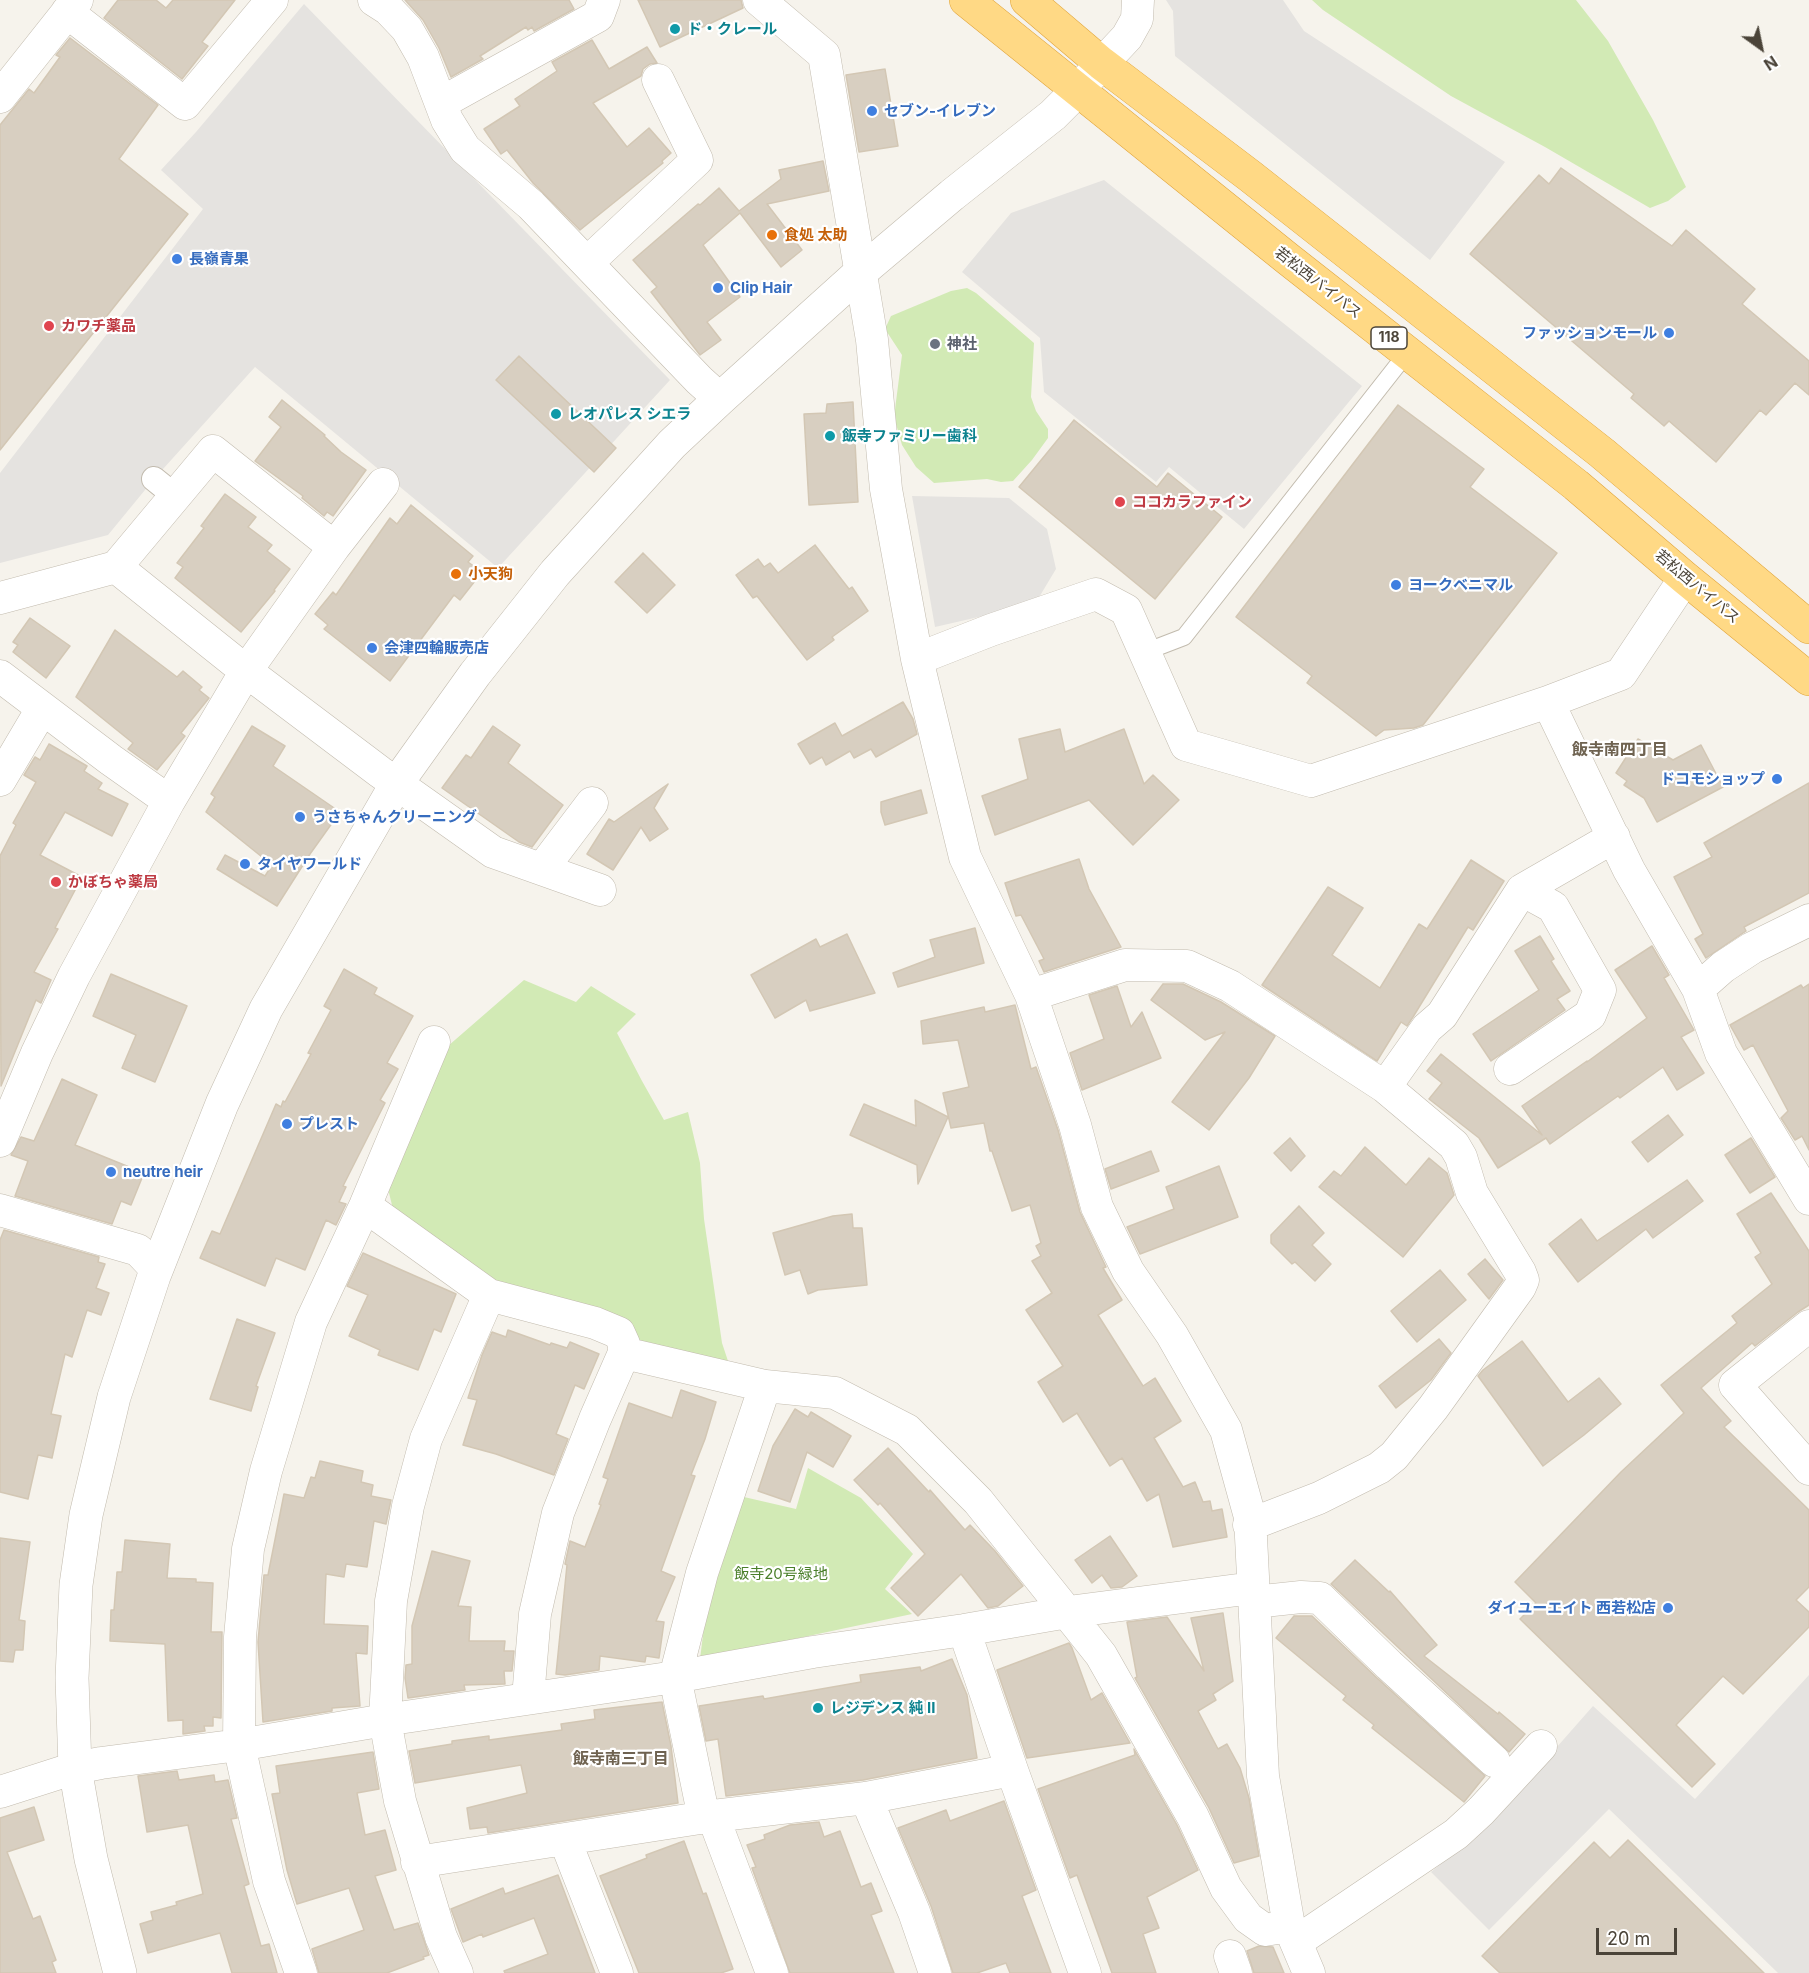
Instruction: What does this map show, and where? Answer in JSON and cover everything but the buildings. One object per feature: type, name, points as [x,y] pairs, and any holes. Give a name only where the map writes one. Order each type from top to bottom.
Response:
[{"type":"highway","name":"若松西バイパス","points":[[966,0],[1077,91],[1576,485],[1809,679]]},
{"type":"highway","name":"118","points":[[1027,0],[1101,63],[1250,176],[1602,453],[1809,627]]},
{"type":"street","points":[[0,97],[72,6],[185,104],[272,0]]},
{"type":"street","points":[[374,0],[388,9],[407,29],[423,57],[447,120],[465,149],[531,205],[720,399]]},
{"type":"street","points":[[441,103],[598,16],[603,0]]},
{"type":"street","points":[[759,0],[824,55],[872,340],[886,489],[917,659],[965,857],[1030,995],[1075,1125],[1097,1207],[1128,1271],[1172,1335],[1226,1430],[1250,1517],[1263,1776],[1292,1934],[1309,1973]]},
{"type":"street","points":[[120,1973],[91,1859],[75,1768],[72,1678],[76,1585],[86,1515],[114,1397],[156,1269],[222,1104],[266,1010],[397,783],[475,674],[555,573],[672,444],[720,399],[862,271],[952,195],[1053,115],[1127,37],[1137,19],[1138,0]]},
{"type":"street","points":[[587,263],[697,160],[658,80]]},
{"type":"street","points":[[0,598],[116,567],[165,487],[213,451],[334,547]]},
{"type":"street","points":[[0,1141],[37,1053],[74,976],[169,801],[246,671],[334,547],[383,484]]},
{"type":"street","points":[[116,567],[246,671],[493,852],[600,890]]},
{"type":"street","points":[[917,659],[991,630],[1096,594],[1126,610],[1186,745],[1311,781],[1548,702],[1621,674],[1685,578]]},
{"type":"street","points":[[0,676],[169,801]]},
{"type":"street","points":[[1548,702],[1629,870],[1698,988],[1721,1053],[1801,1167],[1809,1199]]},
{"type":"street","points":[[0,780],[42,709]]},
{"type":"street","points":[[542,869],[592,803]]},
{"type":"street","points":[[1385,1087],[1427,1028],[1442,1015],[1522,890],[1614,837]]},
{"type":"street","points":[[1510,1069],[1590,1015],[1600,990],[1553,907],[1522,890]]},
{"type":"street","points":[[1698,988],[1752,948],[1809,920]]},
{"type":"street","points":[[1030,995],[1125,965],[1186,966],[1230,986],[1385,1087],[1454,1146],[1461,1157],[1472,1193],[1520,1272],[1523,1280],[1520,1287],[1433,1408],[1394,1456],[1379,1468],[1319,1498],[1249,1525]]},
{"type":"street","points":[[301,1973],[268,1881],[239,1745],[242,1598],[248,1550],[266,1472],[311,1322],[365,1206],[434,1042]]},
{"type":"street","points":[[365,1206],[489,1294],[603,1326],[619,1333],[624,1344],[624,1353],[558,1513],[535,1614],[528,1698]]},
{"type":"street","points":[[0,1210],[138,1250],[156,1269]]},
{"type":"street","points":[[457,1973],[441,1937],[417,1862],[400,1802],[385,1720],[391,1600],[408,1506],[426,1439],[489,1294]]},
{"type":"street","points":[[1809,1326],[1735,1385],[1809,1469]]},
{"type":"street","points":[[624,1353],[765,1386],[835,1393],[907,1430],[978,1501],[1101,1655],[1192,1817],[1226,1888],[1248,1918],[1265,1930],[1292,1934],[1456,1834],[1481,1811],[1541,1746]]},
{"type":"street","points":[[765,1386],[702,1573],[675,1677],[709,1817],[772,1973]]},
{"type":"street","points":[[0,1792],[75,1768],[239,1745],[385,1720],[675,1677],[813,1652],[1068,1612],[1254,1595],[1320,1598],[1494,1761]]},
{"type":"street","points":[[964,1630],[1085,1973]]},
{"type":"street","points":[[417,1862],[709,1817],[866,1798],[1012,1770]]},
{"type":"street","points":[[866,1798],[914,1912],[935,1973]]},
{"type":"street","points":[[565,1840],[617,1973]]},
{"type":"lane","points":[[1145,652],[1184,637],[1407,353]]},
{"type":"green space","points":[[1312,0],[1576,0],[1608,41],[1653,120],[1686,187],[1668,201],[1650,208],[1451,96],[1323,10]]},
{"type":"green space","points":[[967,288],[976,293],[1034,343],[1031,397],[1036,411],[1048,429],[1048,438],[1013,481],[1001,482],[987,479],[934,483],[916,467],[902,445],[894,417],[902,355],[885,329],[891,316],[951,291]]},
{"type":"green space","points":[[524,980],[576,1002],[591,986],[636,1014],[617,1033],[642,1081],[664,1120],[688,1112],[700,1163],[704,1219],[722,1343],[731,1370],[641,1347],[501,1288],[393,1209],[388,1189],[448,1046]]},
{"type":"green space","name":"飯寺20号緑地","points":[[808,1468],[861,1498],[913,1554],[885,1589],[912,1614],[700,1659],[706,1611],[744,1497],[796,1509]]},
{"type":"shaded area","points":[[1166,0],[1283,0],[1304,31],[1505,162],[1430,260],[1175,56],[1173,11]]},
{"type":"shaded area","points":[[304,4],[670,380],[498,568],[255,367],[154,479],[108,535],[0,563],[0,473],[203,209],[161,170]]},
{"type":"shaded area","points":[[1104,180],[1362,386],[1244,529],[1169,467],[1156,482],[1044,392],[1040,338],[962,272],[1011,213]]},
{"type":"shaded area","points":[[912,496],[1009,498],[1047,529],[1056,569],[1035,604],[935,627]]},
{"type":"shaded area","points":[[1809,1675],[1809,1973],[1778,1973],[1609,1809],[1489,1930],[1431,1872],[1490,1823],[1593,1706],[1695,1799]]},
{"type":"place","name":"ド・クレール","points":[[675,29]]},
{"type":"place","name":"セブン-イレブン","points":[[872,111]]},
{"type":"place","name":"食処 太助","points":[[772,235]]},
{"type":"place","name":"長嶺青果","points":[[177,259]]},
{"type":"place","name":"Clip Hair","points":[[718,288]]},
{"type":"place","name":"カワチ薬品","points":[[49,326]]},
{"type":"place","name":"ファッションモール","points":[[1669,333]]},
{"type":"place","name":"神社","points":[[935,344]]},
{"type":"place","name":"レオパレス シエラ","points":[[556,414]]},
{"type":"place","name":"飯寺ファミリー歯科","points":[[830,436]]},
{"type":"place","name":"ココカラファイン","points":[[1120,502]]},
{"type":"place","name":"小天狗","points":[[456,574]]},
{"type":"place","name":"ヨークベニマル","points":[[1396,585]]},
{"type":"place","name":"会津四輪販売店","points":[[372,648]]},
{"type":"place","name":"ドコモショップ","points":[[1777,779]]},
{"type":"place","name":"うさちゃんクリーニング","points":[[300,817]]},
{"type":"place","name":"タイヤワールド","points":[[245,864]]},
{"type":"place","name":"かぼちゃ薬局","points":[[56,882]]},
{"type":"place","name":"プレスト","points":[[287,1124]]},
{"type":"place","name":"neutre heir","points":[[111,1172]]},
{"type":"place","name":"ダイユーエイト 西若松店","points":[[1668,1608]]},
{"type":"place","name":"レジデンス 純 II","points":[[818,1708]]},
{"type":"district","name":"飯寺南四丁目","points":[[1620,750]]},
{"type":"district","name":"飯寺南三丁目","points":[[621,1759]]}]
